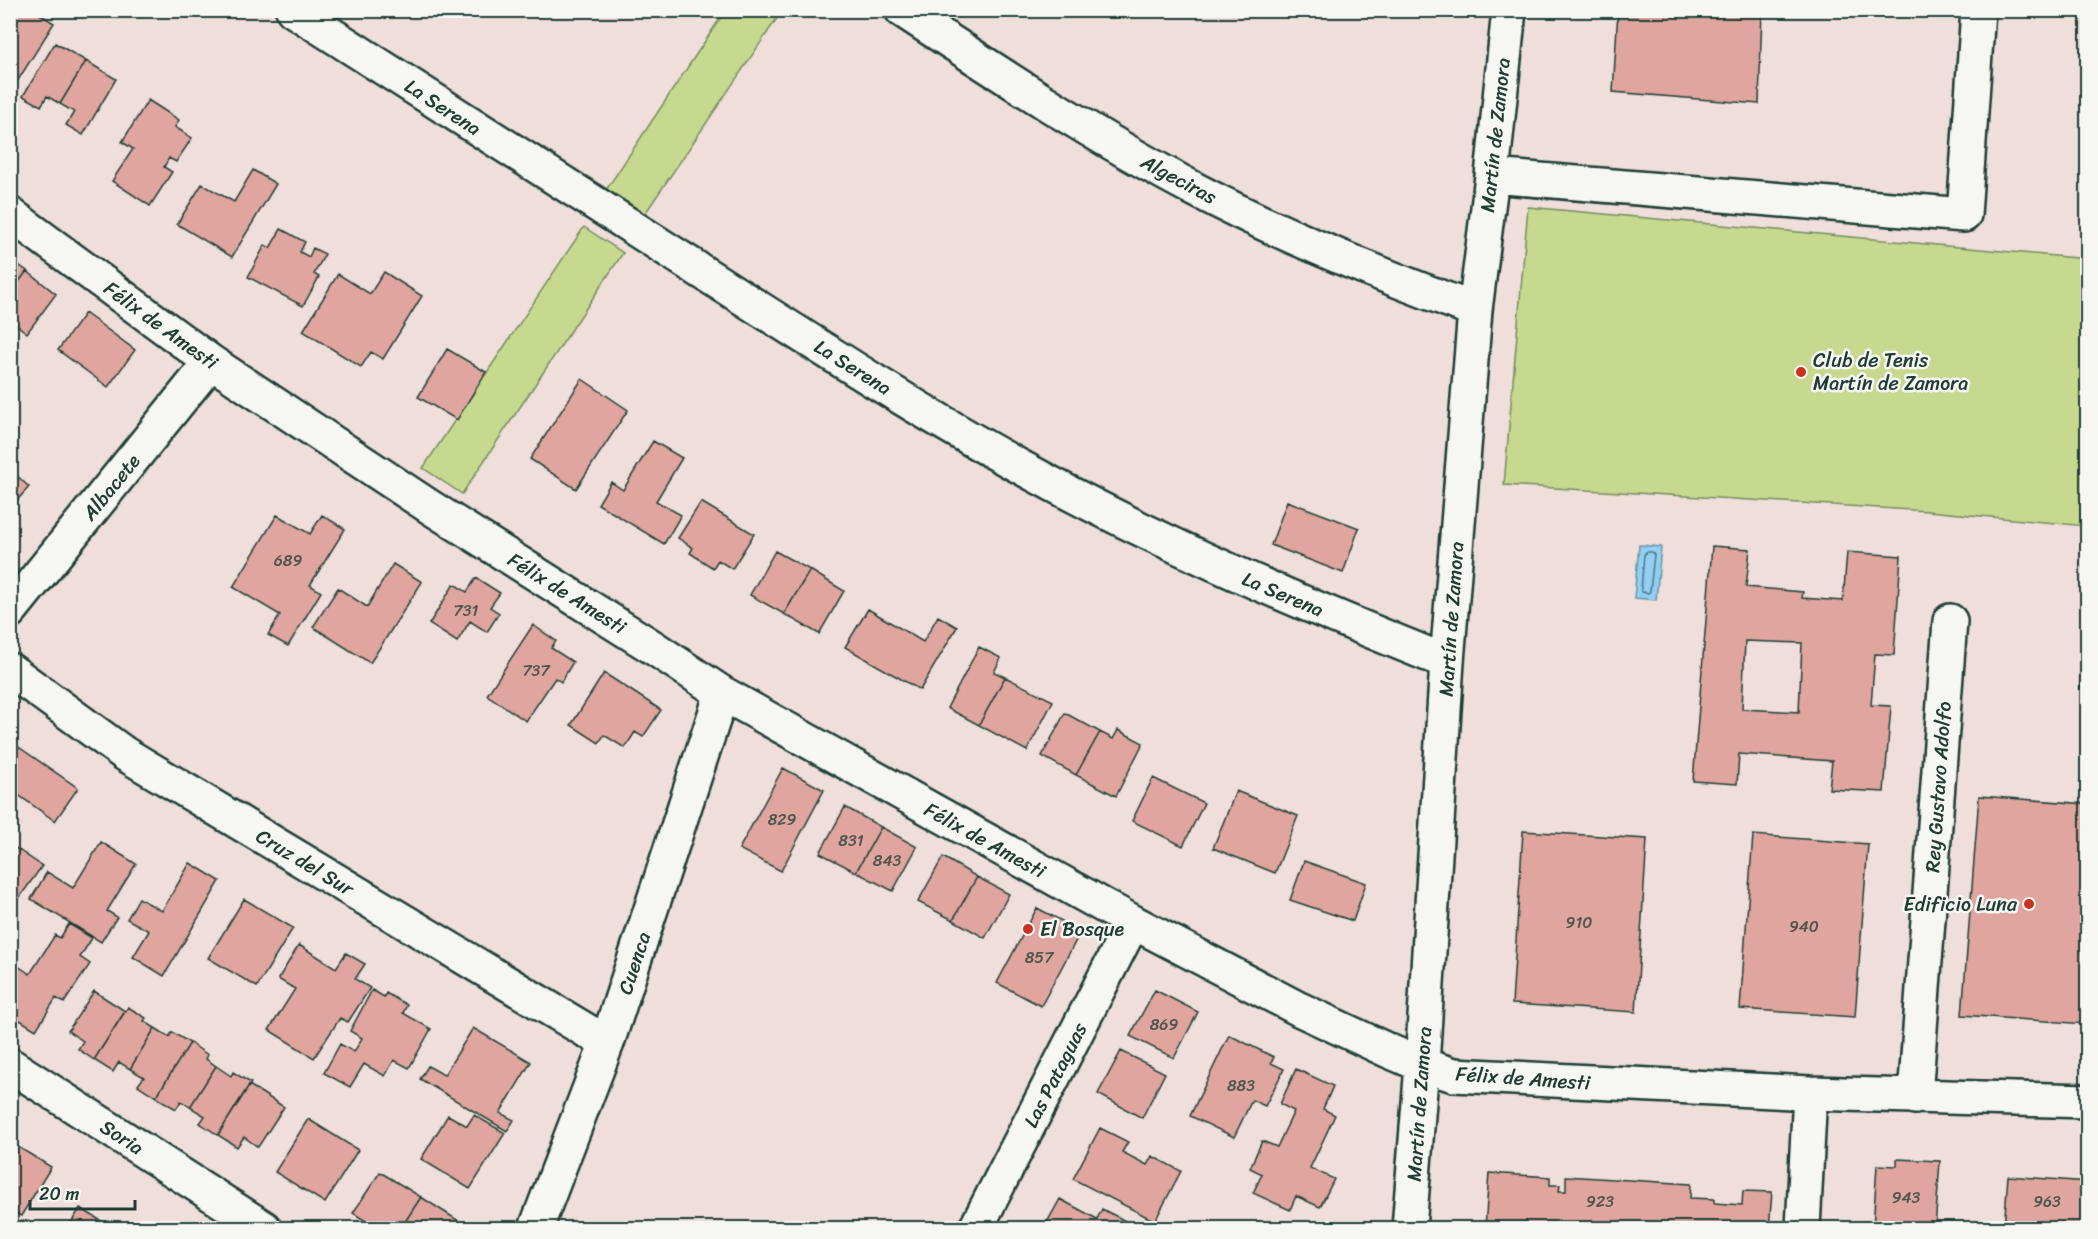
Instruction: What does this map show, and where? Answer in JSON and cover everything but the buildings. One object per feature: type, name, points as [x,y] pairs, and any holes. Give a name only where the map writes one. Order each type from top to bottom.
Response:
[{"type":"street","name":"La Serena","points":[[293,10],[676,256],[956,431],[1060,488],[1191,554],[1278,593],[1447,662]]},
{"type":"street","name":"Algeciras","points":[[902,10],[1048,105],[1196,190],[1341,258],[1475,310]]},
{"type":"street","name":"Martín de Zamora","points":[[1409,1228],[1422,1065],[1447,662],[1475,310],[1492,176],[1509,10]]},
{"type":"street","points":[[1492,176],[1964,215],[1978,10]]},
{"type":"street","name":"Félix de Amesti","points":[[10,214],[211,362],[430,507],[722,693],[1133,922],[1299,1009],[1422,1065],[1454,1075],[1810,1093],[2088,1101]]},
{"type":"street","name":"Albacete","points":[[10,611],[211,362]]},
{"type":"street","name":"Rey Gustavo Adolfo","points":[[1915,1097],[1950,621]]},
{"type":"street","name":"Cruz del Sur","points":[[10,670],[125,754],[607,1043]]},
{"type":"street","name":"Cuenca","points":[[536,1228],[607,1043],[722,693]]},
{"type":"street","name":"Las Pataguas","points":[[976,1228],[1133,922]]},
{"type":"street","name":"Soria","points":[[10,1065],[264,1228]]},
{"type":"street","points":[[1803,1228],[1810,1093]]},
{"type":"green space","points":[[725,11],[782,11],[636,227],[598,202]]},
{"type":"green space","name":"Club de Tenis Martín de Zamora","points":[[1528,207],[2087,259],[2087,526],[1928,511],[1504,485]]},
{"type":"green space","points":[[584,227],[623,253],[462,494],[423,468]]},
{"type":"water","points":[[1639,545],[1661,547],[1656,600],[1634,598]]},
{"type":"place","name":"Club de Tenis Martín de Zamora","points":[[1801,372]]},
{"type":"place","name":"Edificio Luna","points":[[2029,904]]},
{"type":"place","name":"El Bosque","points":[[1028,929]]}]
